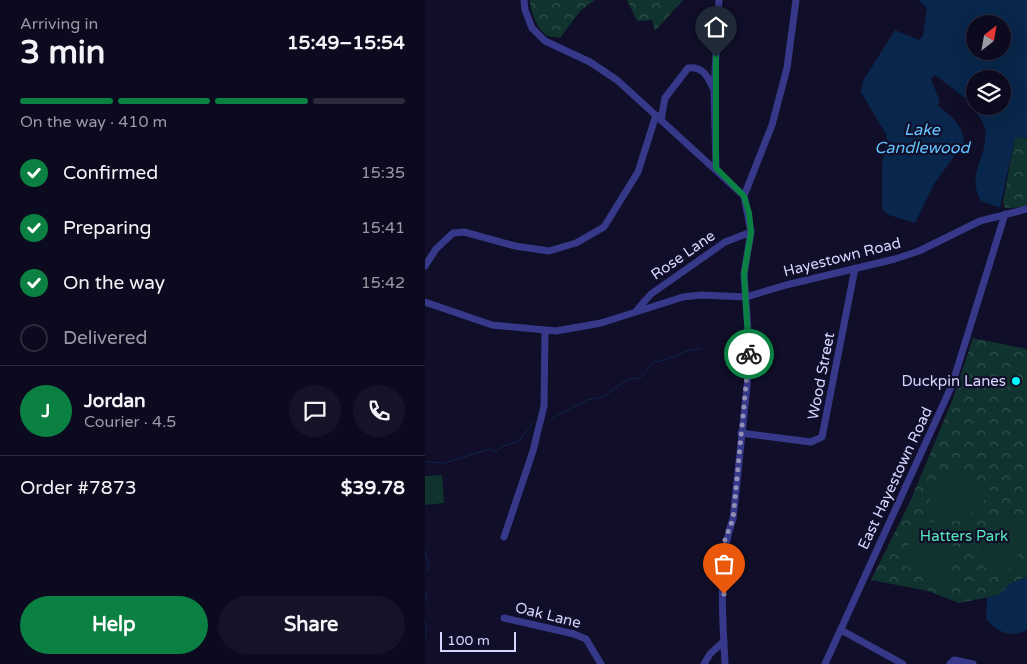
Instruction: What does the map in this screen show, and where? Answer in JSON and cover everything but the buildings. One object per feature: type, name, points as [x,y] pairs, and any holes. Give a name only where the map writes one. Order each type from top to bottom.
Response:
[{"type":"street","points":[[524,0],[525,10],[532,28],[545,41],[589,62],[617,80],[716,168],[744,196]]},
{"type":"street","points":[[716,168],[714,90],[719,0]]},
{"type":"street","points":[[725,664],[725,540],[733,519],[749,358],[744,274],[751,232],[744,196],[772,125],[787,68],[796,0]]},
{"type":"street","points":[[425,266],[436,249],[453,233],[464,232],[515,246],[549,251],[576,243],[604,227],[638,172],[665,98],[688,68],[695,68],[704,72],[714,90]]},
{"type":"street","name":"Hayestown Road","points":[[746,297],[895,259],[919,251],[980,221],[1027,209]]},
{"type":"street","name":"East Hayestown Road","points":[[825,664],[952,385],[1005,214]]},
{"type":"street","name":"Rose Lane","points":[[637,310],[651,294],[725,242],[751,232]]},
{"type":"street","name":"Wood Street","points":[[741,433],[811,442],[822,437],[855,268]]},
{"type":"street","name":"Rose Lane","points":[[425,302],[492,325],[545,332],[601,322],[637,310],[701,295],[746,297]]},
{"type":"street","points":[[504,537],[533,451],[544,406],[545,332]]},
{"type":"street","name":"Oak Lane","points":[[504,618],[574,634],[586,639],[601,664]]},
{"type":"street","points":[[841,630],[903,664]]},
{"type":"street","points":[[704,664],[710,654],[724,642]]},
{"type":"street","points":[[950,664],[955,660],[973,664]]},
{"type":"green space","points":[[530,0],[595,0],[581,10],[560,38],[548,36],[537,25]]},
{"type":"green space","points":[[627,0],[683,0],[655,31],[652,20],[637,21]]},
{"type":"green space","points":[[1015,137],[1027,138],[1027,207],[1005,208],[1003,202]]},
{"type":"green space","name":"Hatters Park","points":[[973,338],[1027,349],[1027,577],[1011,583],[999,595],[959,603],[928,591],[871,580],[910,502],[952,401]]},
{"type":"green space","points":[[948,470],[991,491],[977,509],[962,519],[944,522],[922,516],[941,474]]},
{"type":"green space","points":[[442,475],[444,503],[425,505],[425,476]]},
{"type":"green space","points":[[1020,513],[1023,534],[1019,554],[1009,570],[990,578],[972,532]]},
{"type":"green space","points":[[921,519],[940,525],[946,530],[953,544],[954,560],[948,584],[902,564],[901,561]]},
{"type":"water","name":"Lake Candlewood","points":[[918,0],[1027,0],[1027,138],[1015,137],[1000,208],[981,201],[977,191],[976,174],[984,149],[985,139],[985,129],[978,115],[1011,115],[1011,70],[966,70],[966,99],[935,75],[931,79],[940,102],[937,105],[959,126],[964,143],[934,184],[915,223],[889,215],[882,209],[882,166],[887,136],[861,92],[863,81],[895,30],[919,40],[923,36],[927,8]]},
{"type":"water","points":[[1027,577],[1027,630],[1016,634],[1005,633],[996,629],[986,619],[987,597],[999,595],[1011,583]]},
{"type":"waterway","points":[[552,418],[587,400],[604,397],[619,385],[631,379],[640,378],[654,362],[689,350],[701,349]]},
{"type":"waterway","points":[[425,462],[445,463],[489,449],[496,452],[501,447],[519,441],[534,421]]},
{"type":"waterway","points":[[425,550],[429,569],[425,573]]},
{"type":"waterway","points":[[425,592],[427,599],[425,602]]},
{"type":"waterway","points":[[425,621],[427,628],[425,638]]},
{"type":"way so far","points":[[724,594],[725,540],[733,519],[749,354]]},
{"type":"place","name":"Duckpin Lanes","points":[[1016,381]]},
{"type":"route","points":[[716,57],[714,90],[716,168],[744,196],[749,213],[751,232],[744,274],[744,286],[749,354]]}]
